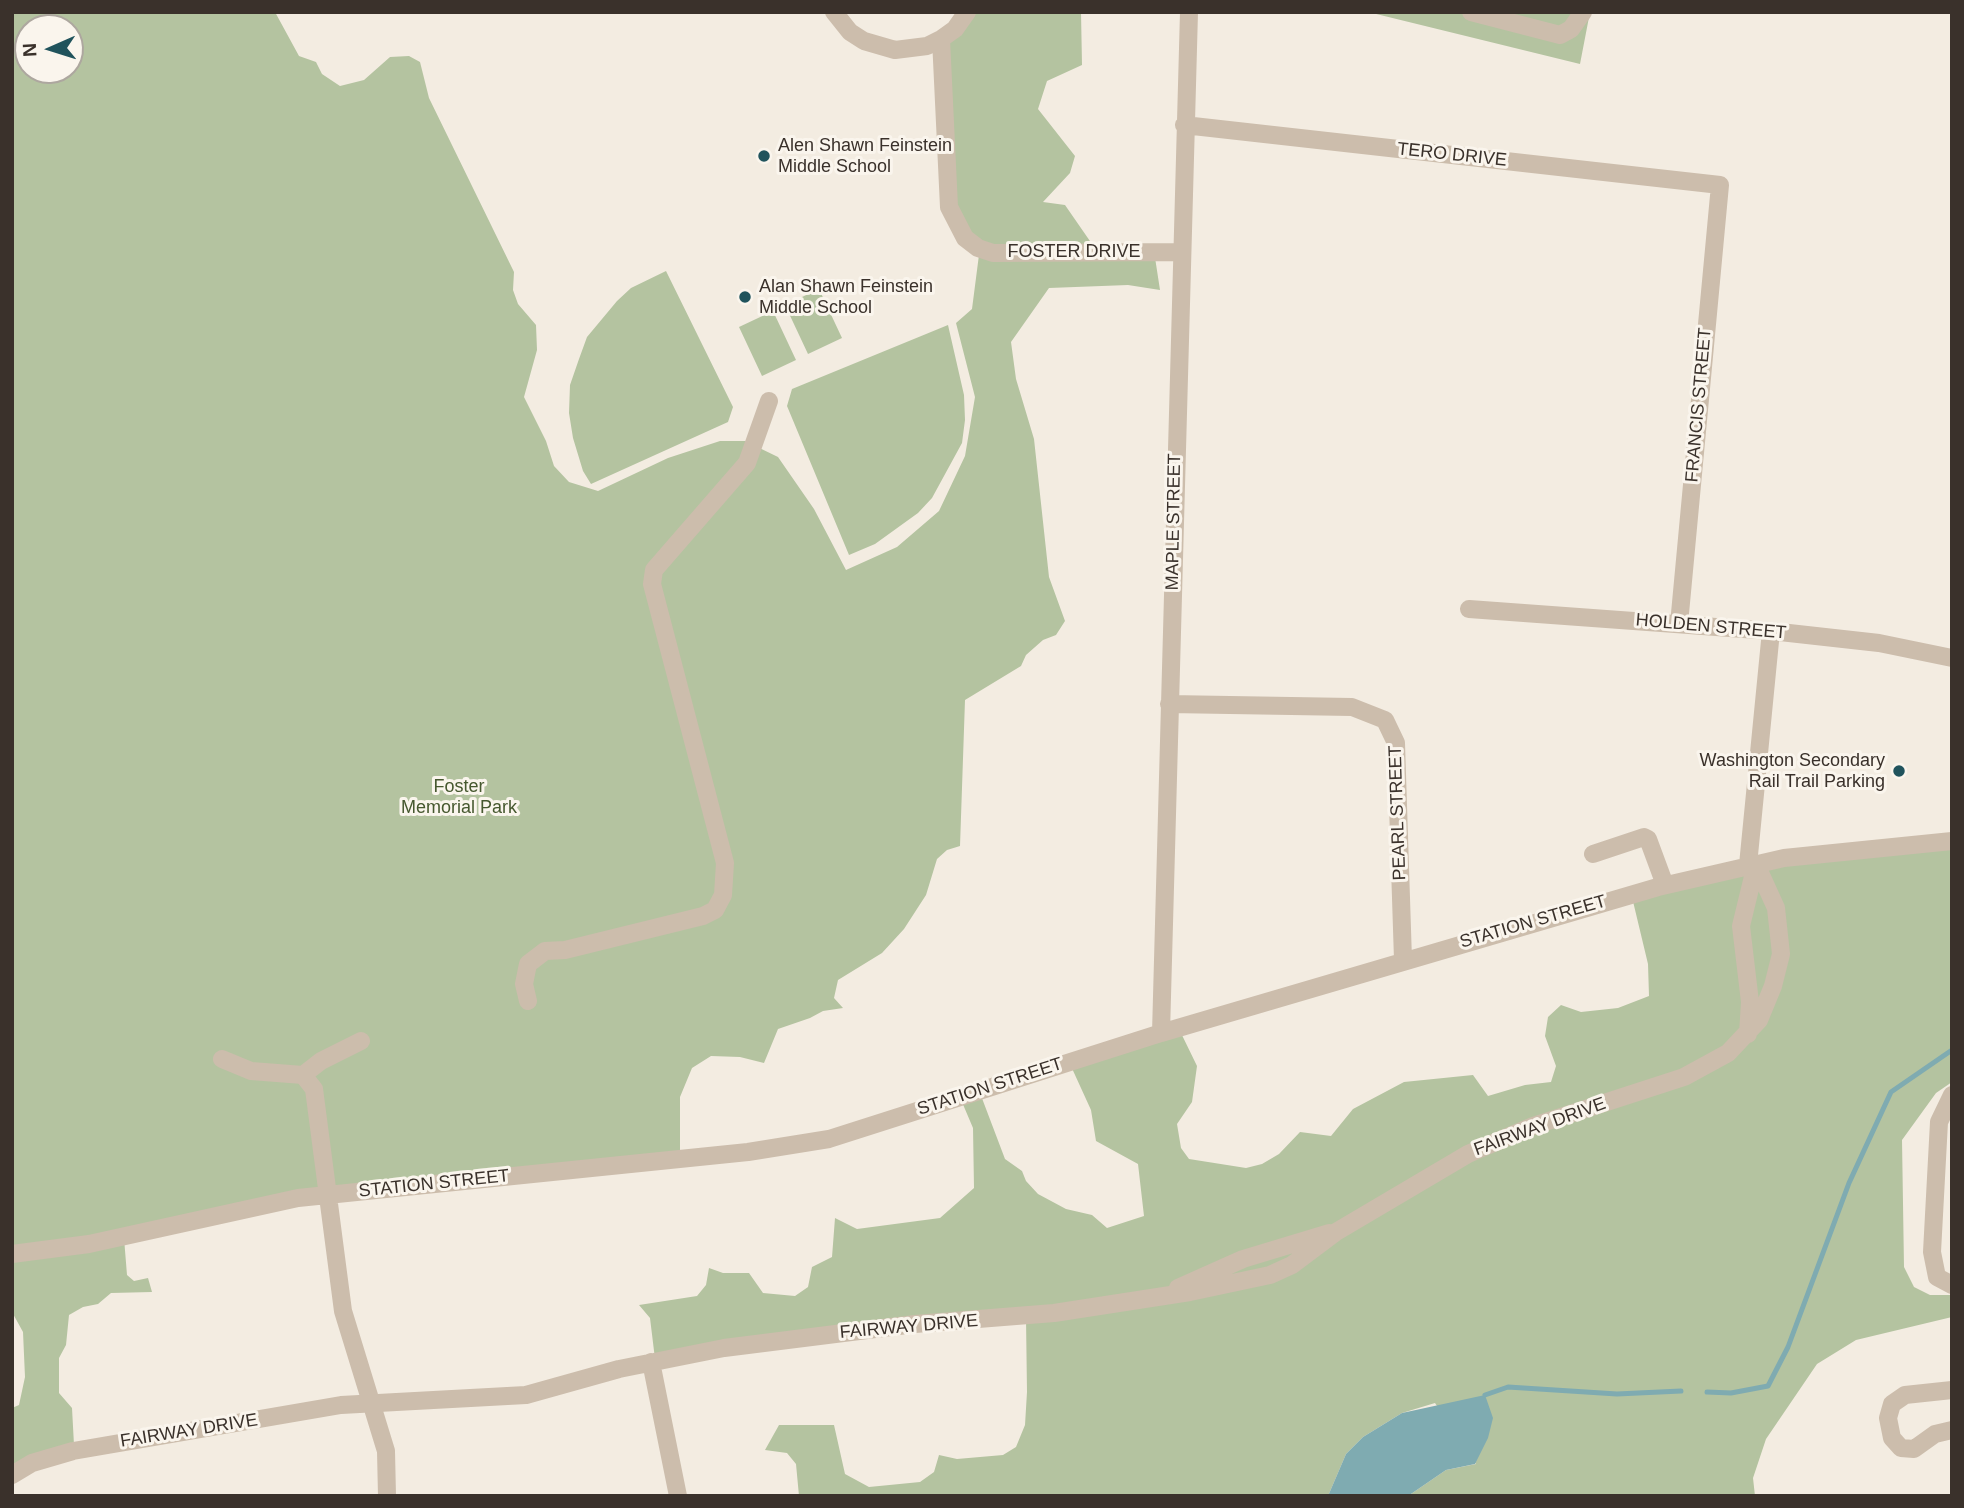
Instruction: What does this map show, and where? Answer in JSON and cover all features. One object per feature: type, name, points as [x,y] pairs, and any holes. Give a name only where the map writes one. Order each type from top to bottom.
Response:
[{"type":"street","points":[[834,12],[850,32],[879,47],[911,50],[955,29],[967,12]]},
{"type":"street","name":"MAPLE STREET","points":[[1161,1033],[1189,12]]},
{"type":"street","points":[[1471,12],[1560,35],[1571,29],[1583,12]]},
{"type":"street","name":"FOSTER DRIVE","points":[[941,38],[949,207],[965,239],[978,248],[993,253],[1181,251]]},
{"type":"street","name":"TERO DRIVE","points":[[1184,125],[1720,185]]},
{"type":"street","name":"FRANCIS STREET","points":[[1679,624],[1720,185]]},
{"type":"street","points":[[528,1001],[524,984],[528,964],[545,951],[565,950],[704,916],[715,910],[723,895],[725,863],[652,584],[654,570],[747,463],[769,401]]},
{"type":"street","name":"HOLDEN STREET","points":[[1469,609],[1771,631],[1879,643],[1952,658]]},
{"type":"street","points":[[1748,1034],[1750,1002],[1741,926],[1752,865],[1771,631]]},
{"type":"street","name":"PEARL STREET","points":[[1169,704],[1352,707],[1385,720],[1396,743],[1403,960]]},
{"type":"street","points":[[1593,854],[1644,837],[1648,839],[1665,885]]},
{"type":"street","name":"STATION STREET","points":[[12,1254],[89,1244],[298,1198],[748,1152],[829,1139],[1161,1033],[1665,885],[1752,865],[1829,852],[1952,841]]},
{"type":"street","name":"FAIRWAY DRIVE","points":[[12,1475],[32,1463],[73,1451],[370,1402],[526,1395],[651,1362],[808,1337],[1054,1313],[1167,1295],[1243,1259],[1336,1232],[1478,1149],[1522,1130],[1702,1069],[1728,1053],[1748,1034],[1768,999],[1781,954],[1776,908],[1752,865]]},
{"type":"street","points":[[222,1059],[251,1071],[303,1075],[321,1061],[360,1041]]},
{"type":"street","points":[[303,1075],[314,1089],[343,1311],[386,1451],[387,1496]]},
{"type":"street","points":[[1952,1095],[1939,1122],[1932,1252],[1937,1276],[1952,1285]]},
{"type":"street","points":[[651,1362],[677,1496]]},
{"type":"street","points":[[1952,1390],[1905,1395],[1892,1404],[1888,1418],[1892,1438],[1901,1448],[1914,1448],[1935,1434],[1952,1430]]},
{"type":"green space","name":"Foster Memorial Park","points":[[12,12],[275,12],[299,56],[316,62],[322,74],[340,86],[364,80],[390,57],[409,56],[420,62],[429,98],[514,272],[513,290],[518,304],[536,325],[537,350],[524,397],[546,441],[554,466],[569,482],[598,491],[668,458],[720,441],[745,441],[778,457],[814,509],[846,570],[897,547],[939,511],[965,456],[975,397],[956,323],[972,309],[980,247],[959,226],[942,39],[966,12],[1081,12],[1082,65],[1047,81],[1038,109],[1075,156],[1070,173],[1043,202],[1065,205],[1092,244],[1154,251],[1160,290],[1128,285],[1049,288],[1011,342],[1016,379],[1034,439],[1049,577],[1065,621],[1056,635],[1043,640],[1026,655],[1021,666],[965,700],[960,846],[947,850],[937,859],[926,895],[904,929],[882,953],[838,980],[834,998],[843,1008],[823,1011],[778,1029],[764,1063],[740,1057],[711,1056],[692,1068],[680,1097],[680,1157],[340,1192],[124,1238],[127,1275],[134,1281],[148,1278],[152,1292],[111,1293],[98,1304],[83,1307],[69,1315],[66,1345],[59,1358],[59,1393],[72,1408],[74,1445],[12,1473],[12,1408],[19,1405],[25,1377],[23,1332],[12,1312]]},
{"type":"green space","points":[[1368,12],[1590,12],[1580,64]]},
{"type":"green space","points":[[666,271],[733,407],[728,422],[591,484],[583,471],[569,413],[570,385],[579,359],[587,337],[617,301],[631,288]]},
{"type":"green space","points":[[819,289],[842,338],[808,354],[785,305]]},
{"type":"green space","points":[[773,311],[796,360],[762,376],[739,327]]},
{"type":"green space","points":[[948,325],[964,395],[962,443],[932,498],[918,513],[875,544],[849,555],[787,406],[792,389]]},
{"type":"green space","points":[[1952,839],[1952,1082],[1936,1093],[1902,1140],[1904,1267],[1914,1287],[1930,1295],[1952,1295],[1952,1317],[1856,1340],[1817,1364],[1766,1439],[1753,1478],[1755,1496],[1408,1496],[1446,1470],[1476,1464],[1435,1403],[1402,1413],[1363,1437],[1346,1454],[1328,1496],[799,1496],[796,1464],[787,1453],[765,1450],[779,1425],[834,1425],[845,1474],[869,1487],[920,1482],[934,1472],[939,1455],[957,1459],[1003,1455],[1016,1447],[1025,1425],[1026,1318],[655,1359],[650,1318],[639,1305],[697,1296],[706,1285],[709,1268],[723,1273],[749,1273],[763,1293],[795,1296],[808,1287],[812,1267],[832,1257],[835,1218],[857,1229],[940,1218],[974,1188],[973,1128],[959,1095],[980,1093],[1005,1159],[1022,1171],[1026,1181],[1038,1194],[1066,1209],[1092,1215],[1107,1228],[1144,1216],[1138,1164],[1096,1141],[1091,1110],[1070,1064],[1180,1031],[1197,1066],[1192,1102],[1177,1124],[1181,1148],[1189,1159],[1246,1168],[1262,1164],[1279,1154],[1300,1132],[1331,1136],[1353,1109],[1404,1082],[1473,1075],[1488,1096],[1525,1085],[1551,1082],[1556,1066],[1545,1036],[1548,1017],[1561,1005],[1581,1012],[1618,1008],[1649,996],[1648,964],[1631,893],[1750,864]]},
{"type":"water","points":[[1485,1395],[1493,1418],[1488,1438],[1475,1464],[1446,1470],[1408,1496],[1328,1496],[1346,1454],[1363,1437],[1402,1413]]},
{"type":"waterway","points":[[1707,1392],[1731,1393],[1768,1386],[1788,1347],[1849,1183],[1891,1092],[1952,1050]]},
{"type":"waterway","points":[[1485,1395],[1508,1387],[1617,1394],[1681,1391]]},
{"type":"place","name":"Alen Shawn Feinstein Middle School","points":[[764,156]]},
{"type":"place","name":"Alan Shawn Feinstein Middle School","points":[[745,297]]},
{"type":"place","name":"Washington Secondary Rail Trail Parking","points":[[1899,771]]}]
